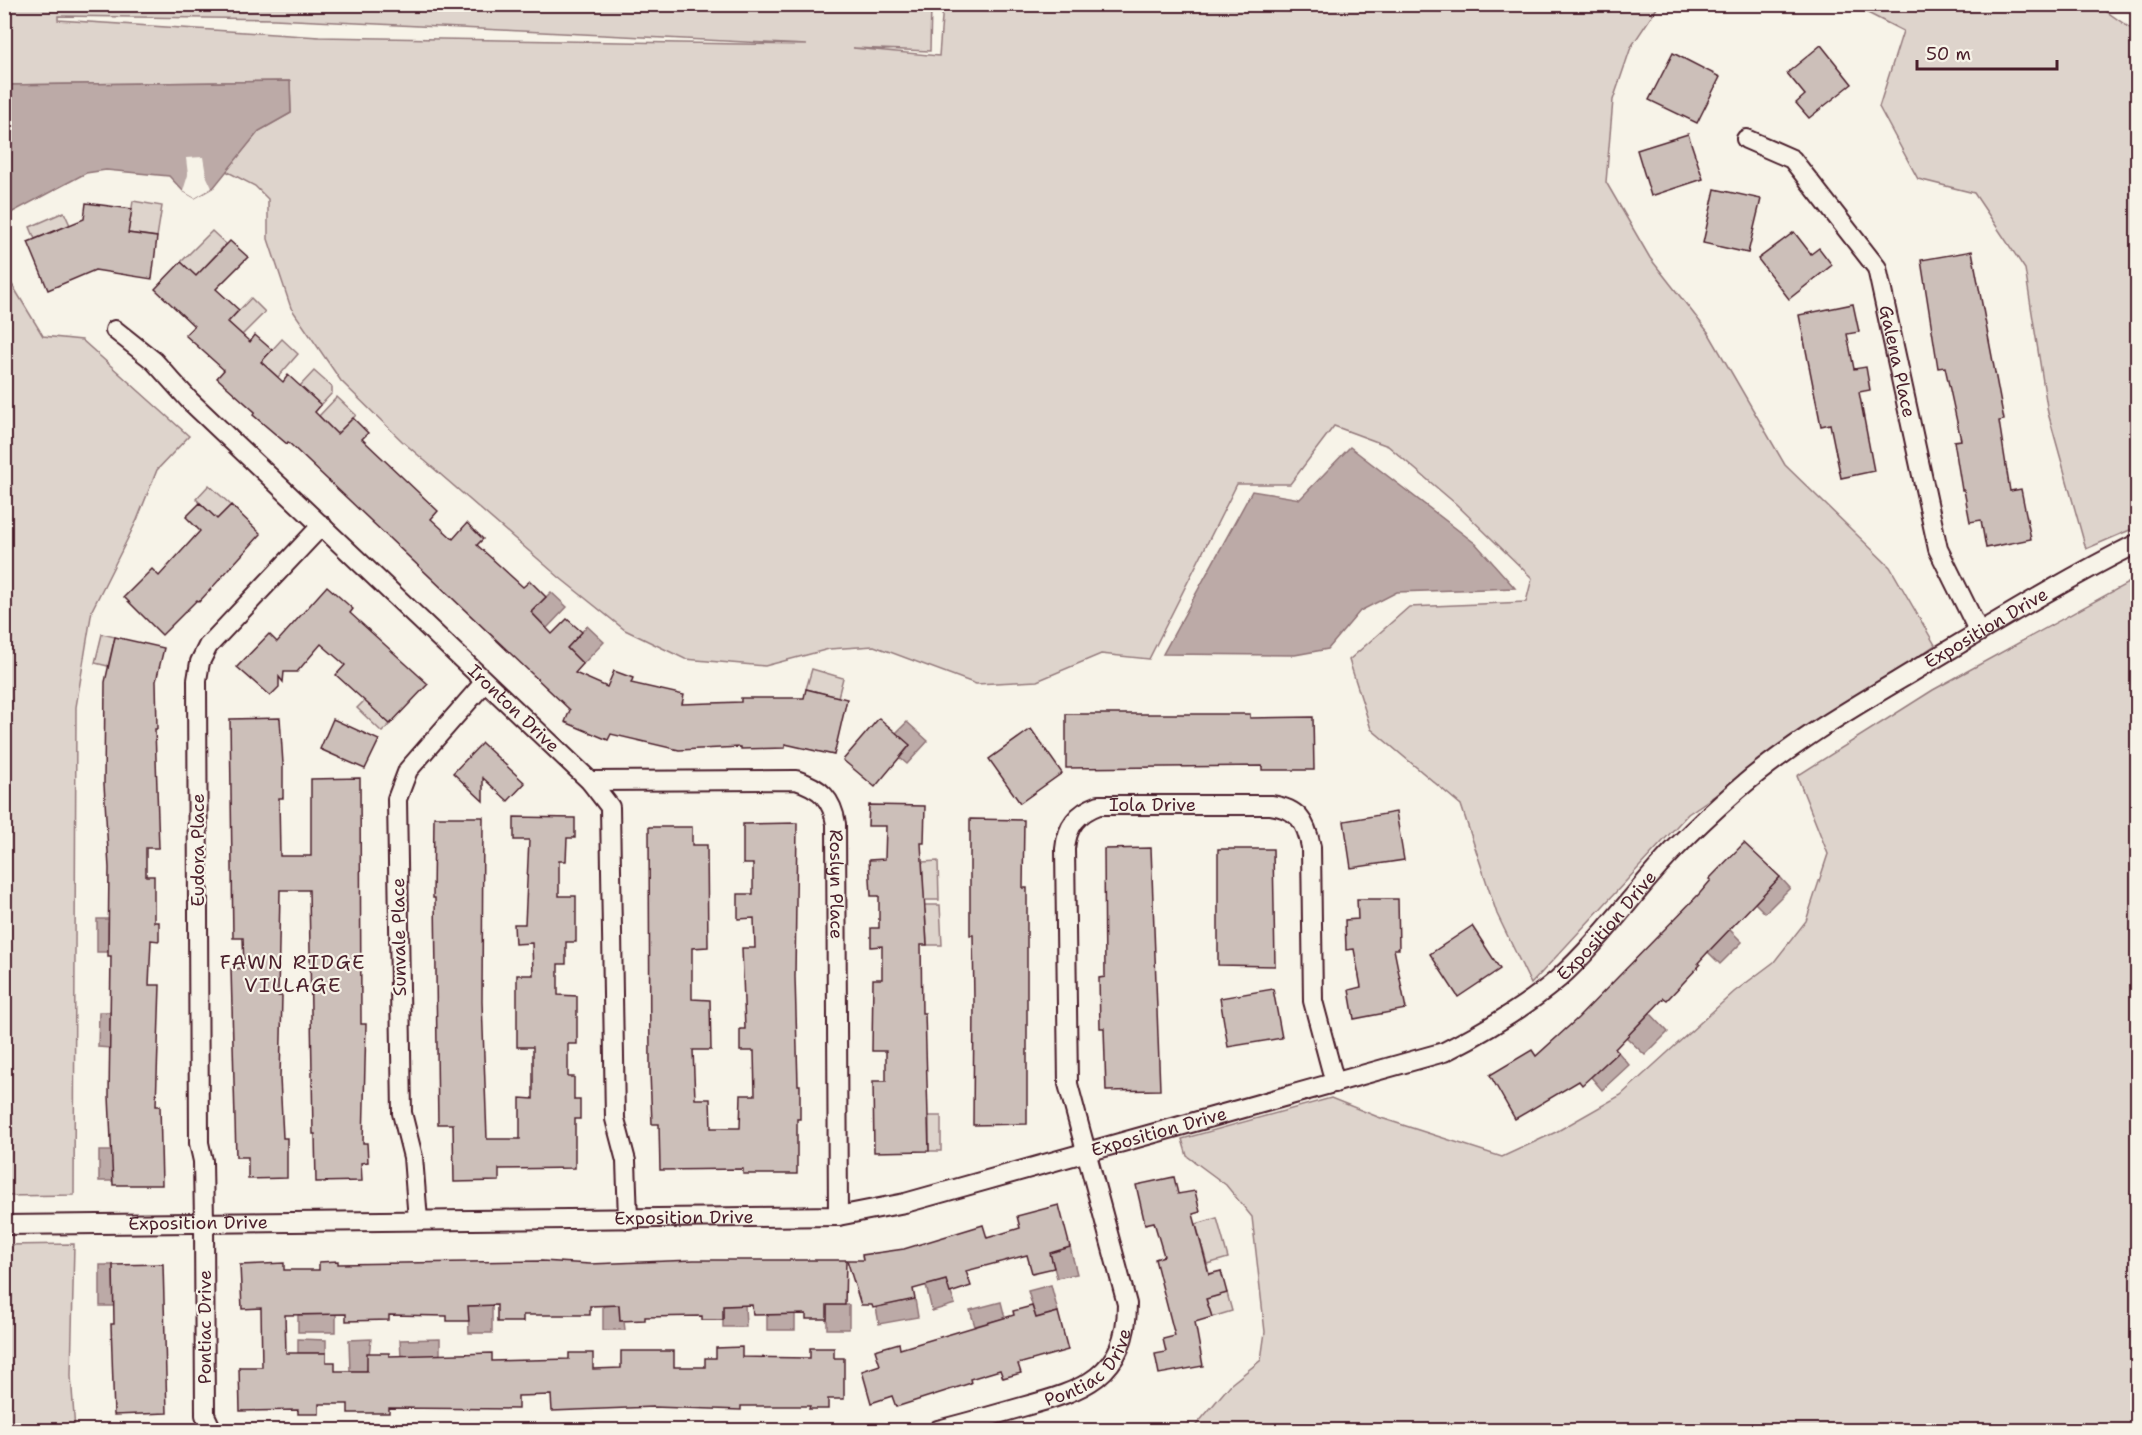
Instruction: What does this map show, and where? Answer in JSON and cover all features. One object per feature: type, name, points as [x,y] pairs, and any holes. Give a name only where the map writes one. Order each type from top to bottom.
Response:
[{"type":"street","name":"Galena Place","points":[[1746,139],[1792,159],[1877,268],[1938,549],[1979,632]]},
{"type":"street","name":"Ironton Drive","points":[[115,330],[154,361],[190,401],[590,781],[610,807],[615,1119],[626,1161],[628,1219]]},
{"type":"street","name":"Eudora Place","points":[[204,1222],[203,1161],[199,1143],[197,680],[200,662],[208,646],[322,525]]},
{"type":"street","name":"Exposition Drive","points":[[4,1225],[838,1216],[905,1203],[1444,1052],[1490,1028],[1532,1000],[1584,954],[1683,840],[1738,789],[1787,751],[1846,712],[1979,632],[2089,567],[2138,543]]},
{"type":"street","name":"Sunvale Place","points":[[418,1220],[413,1157],[402,1113],[397,799],[408,770],[484,682]]},
{"type":"street","name":"Roslyn Place","points":[[590,781],[796,780],[810,784],[828,799],[834,810],[836,824],[838,1216]]},
{"type":"street","name":"Iola Drive","points":[[1086,1153],[1068,1084],[1065,849],[1067,833],[1074,820],[1084,810],[1099,805],[1271,805],[1286,807],[1298,816],[1308,829],[1311,847],[1313,1001],[1335,1083]]},
{"type":"street","name":"Pontiac Drive","points":[[938,1431],[1068,1394],[1085,1387],[1104,1372],[1116,1357],[1127,1322],[1127,1304],[1086,1153]]},
{"type":"street","name":"Pontiac Drive","points":[[204,1222],[205,1415],[212,1431]]},
{"type":"shaded area","points":[[4,5],[931,5],[930,51],[853,48],[939,56],[943,5],[1659,5],[1631,47],[1613,100],[1606,182],[1650,258],[1708,332],[1785,465],[1890,567],[1935,645],[1688,814],[1531,984],[1497,914],[1461,805],[1371,729],[1349,660],[1409,607],[1526,602],[1532,578],[1456,504],[1388,446],[1334,426],[1290,484],[1237,484],[1149,659],[1101,654],[1037,681],[976,684],[874,646],[829,649],[765,666],[685,659],[625,630],[560,578],[402,441],[341,381],[291,308],[268,239],[268,199],[255,186],[226,171],[259,131],[291,113],[290,81],[5,85]],"holes":[[[58,16],[274,19],[807,45],[319,37],[58,20]]]},
{"type":"shaded area","points":[[1852,5],[2097,5],[2137,33],[2137,527],[2086,549],[2048,413],[2025,269],[1974,193],[1918,179],[1879,107],[1903,31]]},
{"type":"shaded area","points":[[290,81],[291,113],[259,131],[214,187],[195,198],[183,191],[169,176],[106,170],[86,173],[11,213],[5,210],[5,85]]},
{"type":"shaded area","points":[[133,201],[162,206],[157,237],[128,233]]},
{"type":"shaded area","points":[[64,212],[70,225],[35,239],[30,227]]},
{"type":"shaded area","points":[[212,231],[226,244],[196,276],[181,262]]},
{"type":"shaded area","points":[[5,273],[43,336],[82,340],[189,436],[157,470],[137,520],[92,610],[76,707],[74,1195],[5,1196]]},
{"type":"shaded area","points":[[251,298],[265,312],[242,335],[228,322]]},
{"type":"shaded area","points":[[282,339],[298,354],[278,377],[261,362]]},
{"type":"shaded area","points":[[314,371],[332,387],[332,393],[321,405],[300,386]]},
{"type":"shaded area","points":[[337,397],[356,415],[337,434],[319,416]]},
{"type":"shaded area","points":[[1350,447],[1476,544],[1515,588],[1397,592],[1360,611],[1328,649],[1295,655],[1163,654],[1252,491],[1300,499]]},
{"type":"shaded area","points":[[209,485],[231,505],[217,519],[196,499]]},
{"type":"shaded area","points":[[2137,578],[2137,1430],[1192,1430],[1231,1384],[1261,1360],[1265,1332],[1252,1217],[1226,1185],[1187,1156],[1182,1139],[1331,1098],[1378,1117],[1502,1157],[1556,1132],[1621,1095],[1734,992],[1774,962],[1806,921],[1828,854],[1797,776],[1933,690]]},
{"type":"shaded area","points":[[551,592],[567,607],[547,628],[531,612]]},
{"type":"shaded area","points":[[587,626],[604,642],[583,664],[567,648]]},
{"type":"shaded area","points":[[102,634],[115,637],[108,666],[95,663]]},
{"type":"shaded area","points":[[812,669],[843,678],[838,697],[806,689]]},
{"type":"shaded area","points":[[365,700],[390,724],[382,732],[357,708]]},
{"type":"shaded area","points":[[907,722],[928,741],[907,764],[900,758],[910,745],[896,733]]},
{"type":"shaded area","points":[[938,861],[939,900],[924,900],[922,862]]},
{"type":"shaded area","points":[[1780,877],[1790,888],[1765,913],[1755,903]]},
{"type":"shaded area","points":[[919,905],[940,905],[942,945],[927,945],[925,910],[920,910]]},
{"type":"shaded area","points":[[97,919],[113,919],[108,923],[108,952],[97,952]]},
{"type":"shaded area","points":[[1729,929],[1742,942],[1720,964],[1708,952]]},
{"type":"shaded area","points":[[99,1012],[110,1012],[110,1048],[98,1047]]},
{"type":"shaded area","points":[[1650,1013],[1668,1032],[1645,1055],[1626,1037]]},
{"type":"shaded area","points":[[1618,1052],[1629,1065],[1602,1090],[1591,1077]]},
{"type":"shaded area","points":[[929,1116],[941,1116],[941,1151],[929,1151]]},
{"type":"shaded area","points":[[99,1151],[113,1151],[113,1181],[99,1181]]},
{"type":"shaded area","points":[[1217,1218],[1228,1258],[1207,1264],[1196,1224]]},
{"type":"shaded area","points":[[74,1244],[71,1376],[75,1430],[5,1430],[5,1245]]},
{"type":"shaded area","points":[[1070,1247],[1077,1274],[1057,1278],[1050,1253]]},
{"type":"shaded area","points":[[100,1265],[113,1265],[114,1306],[100,1306]]},
{"type":"shaded area","points":[[946,1280],[955,1304],[932,1311],[926,1285]]},
{"type":"shaded area","points":[[1051,1285],[1058,1312],[1036,1318],[1028,1291]]},
{"type":"shaded area","points":[[1227,1293],[1232,1311],[1212,1317],[1206,1299]]},
{"type":"shaded area","points":[[915,1299],[918,1317],[879,1324],[876,1307]]},
{"type":"shaded area","points":[[1001,1302],[1005,1318],[975,1326],[970,1310]]},
{"type":"shaded area","points":[[492,1305],[492,1333],[469,1333],[468,1306]]},
{"type":"shaded area","points":[[619,1305],[620,1321],[624,1321],[625,1330],[603,1330],[603,1306]]},
{"type":"shaded area","points":[[745,1305],[746,1327],[723,1327],[723,1306]]},
{"type":"shaded area","points":[[827,1305],[849,1305],[849,1329],[827,1329]]},
{"type":"shaded area","points":[[336,1314],[336,1332],[298,1332],[298,1315]]},
{"type":"shaded area","points":[[795,1314],[795,1330],[767,1330],[767,1315]]},
{"type":"shaded area","points":[[298,1339],[326,1340],[326,1353],[298,1353]]},
{"type":"shaded area","points":[[371,1339],[367,1371],[350,1371],[349,1340]]},
{"type":"shaded area","points":[[440,1339],[440,1356],[401,1356],[400,1340]]},
{"type":"pier","points":[[203,157],[206,175],[212,188],[195,198],[183,191],[188,175],[186,158]]},
{"type":"building","points":[[1821,45],[1852,84],[1809,118],[1796,103],[1805,95],[1787,73]]},
{"type":"building","points":[[1673,53],[1720,77],[1697,123],[1649,100]]},
{"type":"building","points":[[1688,134],[1703,179],[1651,196],[1637,150]]},
{"type":"building","points":[[1715,189],[1761,199],[1748,253],[1703,243]]},
{"type":"building","points":[[86,203],[132,209],[128,233],[157,237],[152,279],[95,270],[48,290],[28,242],[84,219]]},
{"type":"building","points":[[1794,232],[1811,254],[1819,248],[1832,265],[1789,299],[1758,259]]},
{"type":"building","points":[[230,241],[248,257],[216,289],[239,310],[228,322],[250,342],[255,335],[272,350],[261,362],[283,382],[288,375],[321,405],[315,412],[337,434],[353,418],[368,433],[362,439],[438,511],[431,519],[453,539],[467,523],[483,539],[477,545],[523,587],[530,581],[546,597],[531,612],[552,634],[567,619],[582,632],[567,648],[583,664],[575,673],[607,687],[614,671],[633,678],[631,683],[684,695],[682,704],[741,702],[741,698],[804,698],[806,689],[847,699],[834,755],[785,744],[785,748],[741,749],[741,747],[679,750],[611,734],[608,740],[565,722],[570,710],[288,442],[287,444],[253,415],[255,412],[217,378],[224,370],[185,335],[194,326],[155,289],[181,262],[196,276]]},
{"type":"building","points":[[1972,251],[2004,420],[1999,421],[2010,491],[2021,489],[2031,539],[1986,548],[1981,520],[1970,522],[1964,490],[1962,490],[1954,441],[1961,440],[1945,367],[1938,368],[1921,260]]},
{"type":"building","points":[[1853,304],[1859,332],[1847,334],[1854,369],[1866,367],[1870,390],[1859,392],[1874,471],[1841,478],[1830,424],[1821,426],[1799,315]]},
{"type":"building","points":[[200,503],[217,519],[231,505],[261,534],[199,602],[197,600],[162,635],[124,597],[152,569],[159,576],[200,531],[186,517]]},
{"type":"building","points":[[327,586],[353,609],[350,613],[428,684],[390,724],[336,675],[345,665],[321,644],[297,672],[284,672],[283,682],[279,677],[279,687],[270,696],[237,667],[269,634],[277,642]]},
{"type":"building","points":[[115,637],[164,648],[156,681],[157,729],[155,729],[159,848],[146,848],[146,876],[154,876],[154,922],[159,922],[159,941],[151,940],[149,985],[160,985],[156,1106],[160,1106],[162,1185],[113,1185],[109,1096],[111,956],[108,956],[109,868],[104,784],[105,682]]},
{"type":"building","points":[[1066,714],[1250,714],[1250,718],[1313,717],[1314,770],[1262,770],[1262,766],[1066,768]]},
{"type":"building","points":[[280,718],[283,798],[279,798],[280,856],[311,856],[311,779],[360,778],[361,1024],[366,1024],[363,1143],[367,1143],[368,1162],[361,1163],[362,1181],[316,1182],[315,1134],[313,1134],[309,890],[280,890],[278,996],[282,996],[280,1078],[283,1138],[287,1138],[287,1178],[248,1179],[248,1157],[236,1157],[231,969],[244,968],[243,938],[233,938],[230,719]]},
{"type":"building","points":[[879,718],[910,745],[875,787],[843,760]]},
{"type":"building","points":[[333,719],[379,740],[365,769],[320,749]]},
{"type":"building","points":[[1031,729],[1062,773],[1020,803],[989,759]]},
{"type":"building","points":[[482,743],[525,783],[508,801],[483,778],[483,801],[453,773]]},
{"type":"building","points":[[869,805],[925,806],[924,843],[921,843],[927,945],[921,945],[929,1151],[874,1152],[873,1081],[886,1081],[886,1051],[872,1051],[873,979],[882,979],[882,946],[871,947],[871,928],[879,928],[879,896],[871,896],[869,860],[885,859],[886,826],[868,826]]},
{"type":"building","points":[[1396,812],[1404,860],[1351,868],[1344,821]]},
{"type":"building","points":[[434,817],[483,817],[482,1002],[487,1139],[520,1139],[520,1098],[533,1099],[533,1047],[517,1047],[517,975],[533,975],[532,943],[515,944],[514,924],[525,924],[529,840],[514,840],[514,817],[575,818],[575,838],[567,838],[566,861],[559,861],[559,896],[576,896],[576,942],[566,942],[566,964],[558,964],[558,995],[577,996],[577,1044],[568,1044],[568,1077],[574,1077],[574,1100],[580,1100],[580,1119],[575,1119],[575,1168],[499,1169],[499,1181],[454,1182],[453,1124],[438,1124],[435,898],[433,898]]},
{"type":"building","points":[[970,819],[1024,820],[1023,888],[1027,888],[1027,1124],[973,1125],[974,1000],[973,935],[970,935]]},
{"type":"building","points":[[797,823],[795,977],[800,1119],[797,1119],[797,1174],[743,1174],[743,1169],[660,1170],[659,1124],[652,1124],[650,1072],[649,827],[692,827],[692,845],[707,845],[708,947],[692,948],[692,999],[710,1000],[711,1050],[693,1050],[695,1099],[710,1099],[711,1128],[740,1128],[741,1095],[755,1095],[754,1051],[740,1051],[740,1029],[745,1029],[742,948],[755,948],[754,918],[738,919],[738,894],[753,894],[753,864],[743,864],[743,824]]},
{"type":"building","points":[[1744,843],[1780,877],[1708,952],[1698,963],[1700,965],[1667,1000],[1664,998],[1615,1049],[1618,1052],[1582,1085],[1579,1081],[1515,1119],[1490,1075],[1532,1050],[1536,1056],[1578,1018],[1700,893],[1711,880],[1709,879]]},
{"type":"building","points":[[1151,848],[1160,1090],[1106,1091],[1104,1028],[1100,1028],[1099,978],[1105,977],[1104,849]]},
{"type":"building","points":[[1218,849],[1273,849],[1275,966],[1218,965]]},
{"type":"building","points":[[1357,899],[1398,899],[1399,949],[1394,949],[1406,1009],[1354,1019],[1349,990],[1361,987],[1354,949],[1346,950],[1345,920],[1358,919]]},
{"type":"building","points":[[1472,926],[1500,969],[1458,997],[1430,954]]},
{"type":"building","points":[[1273,989],[1282,1038],[1228,1047],[1220,998]]},
{"type":"building","points":[[1174,1177],[1178,1194],[1195,1191],[1200,1212],[1193,1214],[1209,1274],[1221,1271],[1227,1293],[1206,1299],[1212,1317],[1195,1322],[1203,1366],[1159,1374],[1155,1354],[1166,1352],[1163,1339],[1175,1336],[1155,1259],[1164,1256],[1154,1222],[1145,1224],[1136,1185]]},
{"type":"building","points":[[1059,1205],[1070,1247],[1050,1253],[1054,1268],[1032,1273],[1027,1255],[966,1271],[971,1286],[950,1293],[946,1280],[913,1289],[915,1299],[873,1308],[872,1305],[861,1305],[847,1260],[863,1260],[862,1255],[904,1249],[983,1225],[987,1238],[1020,1228],[1017,1216]]},
{"type":"building","points":[[694,1260],[846,1260],[845,1305],[827,1305],[827,1319],[806,1319],[806,1314],[753,1315],[752,1305],[723,1306],[723,1320],[702,1320],[702,1316],[645,1317],[645,1320],[620,1321],[619,1305],[590,1306],[590,1315],[523,1315],[523,1322],[497,1322],[497,1305],[468,1306],[469,1321],[447,1321],[447,1316],[389,1315],[389,1320],[346,1321],[346,1314],[285,1315],[286,1353],[326,1353],[326,1362],[335,1362],[335,1371],[367,1371],[367,1353],[389,1353],[389,1356],[492,1353],[492,1361],[569,1359],[569,1353],[593,1353],[593,1369],[621,1368],[621,1351],[674,1351],[674,1367],[705,1367],[705,1358],[716,1358],[716,1348],[742,1347],[742,1357],[810,1358],[810,1348],[834,1348],[834,1358],[844,1358],[844,1399],[828,1399],[828,1409],[809,1409],[810,1406],[741,1406],[741,1410],[653,1407],[552,1411],[551,1395],[518,1396],[518,1409],[389,1408],[389,1413],[348,1413],[348,1404],[319,1404],[319,1414],[298,1414],[298,1410],[240,1411],[239,1367],[262,1367],[261,1308],[242,1309],[240,1265],[284,1263],[284,1270],[319,1270],[319,1262],[338,1261],[338,1264],[542,1261],[590,1264]]},
{"type":"building","points":[[163,1264],[167,1413],[114,1415],[111,1324],[114,1324],[113,1265]]},
{"type":"building","points":[[1032,1306],[1036,1318],[1058,1312],[1068,1350],[1018,1364],[1021,1373],[1003,1378],[1000,1370],[970,1379],[971,1383],[896,1407],[892,1396],[871,1403],[862,1371],[880,1365],[875,1350],[899,1343],[900,1349],[1014,1315],[1013,1311]]},
{"type":"district","name":"FAWN RIDGE VILLAGE","points":[[293,974]]}]
